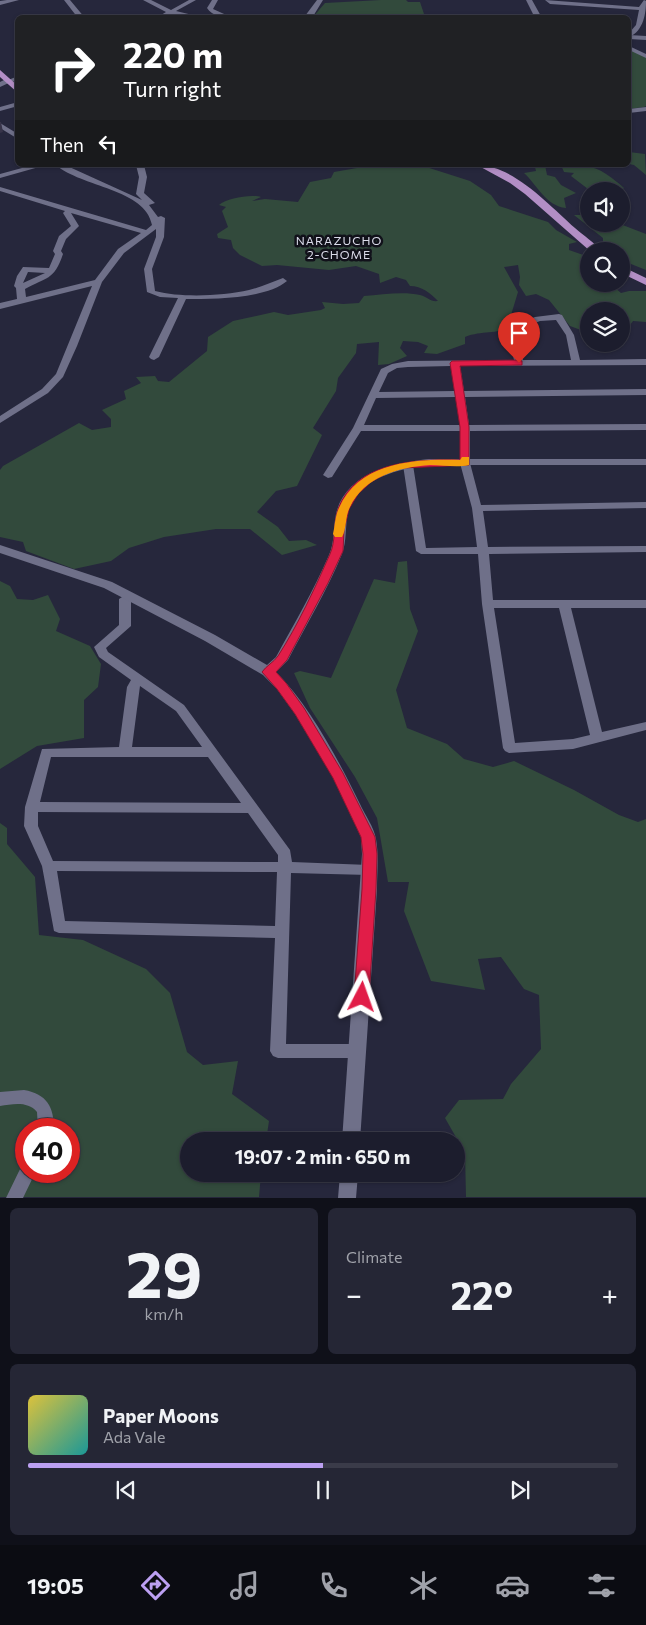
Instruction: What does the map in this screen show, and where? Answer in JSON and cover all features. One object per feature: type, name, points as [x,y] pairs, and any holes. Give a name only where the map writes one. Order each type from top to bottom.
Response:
[{"type":"highway","points":[[0,72],[14,80]]},
{"type":"highway","points":[[491,167],[529,191],[586,242]]},
{"type":"highway","points":[[630,274],[646,282]]},
{"type":"street","points":[[0,3],[16,0]]},
{"type":"street","points":[[67,0],[80,15]]},
{"type":"street","points":[[146,0],[171,12],[186,15]]},
{"type":"street","points":[[165,15],[193,0]]},
{"type":"street","points":[[208,15],[203,13],[202,8],[209,0]]},
{"type":"street","points":[[215,0],[210,8],[223,15]]},
{"type":"street","points":[[309,15],[320,0]]},
{"type":"street","points":[[528,0],[537,15]]},
{"type":"street","points":[[548,0],[550,2],[644,4],[641,23],[631,35]]},
{"type":"street","points":[[641,23],[646,28]]},
{"type":"street","points":[[631,36],[646,38]]},
{"type":"street","points":[[631,49],[646,56]]},
{"type":"street","points":[[0,85],[14,80]]},
{"type":"street","points":[[0,109],[15,105]]},
{"type":"street","points":[[631,111],[646,109]]},
{"type":"street","points":[[0,125],[15,135]]},
{"type":"street","points":[[0,176],[34,167]]},
{"type":"street","points":[[2,417],[45,391],[60,376],[98,282],[121,251],[156,226],[152,212],[130,195],[88,179],[64,167]]},
{"type":"street","points":[[140,167],[143,177],[140,194],[156,208],[162,220],[160,237],[148,268],[151,292],[183,296],[230,297],[266,289],[283,281]]},
{"type":"street","points":[[0,189],[148,233]]},
{"type":"street","points":[[52,271],[26,268],[18,286],[38,281],[52,271],[59,254],[57,251],[62,238],[75,226],[67,213],[69,210]]},
{"type":"street","points":[[0,306],[98,282]]},
{"type":"street","points":[[22,286],[20,289],[22,301]]},
{"type":"street","points":[[154,357],[183,296]]},
{"type":"street","points":[[519,363],[511,330],[532,321],[559,317],[570,335],[576,363]]},
{"type":"street","points":[[328,475],[358,428],[384,371],[395,366],[455,363],[644,362],[646,373]]},
{"type":"street","points":[[455,363],[464,427],[465,463],[477,508],[488,604],[509,748],[572,744],[646,726]]},
{"type":"street","points":[[373,395],[646,392]]},
{"type":"street","points":[[358,428],[646,426]]},
{"type":"street","points":[[268,672],[282,660],[323,583],[337,551],[343,509],[354,492],[368,480],[383,471],[408,465],[465,463],[646,462]]},
{"type":"street","points":[[408,465],[421,551],[646,549]]},
{"type":"street","points":[[477,508],[646,505]]},
{"type":"street","points":[[0,549],[99,582],[130,596],[210,638],[268,672],[289,695],[339,776],[368,837],[369,870],[352,1132]]},
{"type":"street","points":[[130,596],[125,599],[125,626],[100,647],[103,654],[180,708],[250,808],[285,854],[278,1051],[358,1051]]},
{"type":"street","points":[[488,604],[645,606]]},
{"type":"street","points":[[564,604],[597,739]]},
{"type":"street","points":[[124,752],[133,687],[138,678]]},
{"type":"street","points":[[211,752],[46,752],[32,807],[31,826],[49,866],[59,926],[282,932]]},
{"type":"street","points":[[32,807],[250,808]]},
{"type":"street","points":[[49,866],[285,867],[369,870]]},
{"type":"street","points":[[0,1099],[28,1097],[44,1109],[45,1118]]},
{"type":"street","points":[[347,1198],[348,1182]]},
{"type":"street","points":[[14,1198],[22,1183]]},
{"type":"green space","points":[[406,0],[408,2],[420,2],[424,15],[315,15],[325,3]]},
{"type":"green space","points":[[631,50],[646,57],[646,106],[631,109]]},
{"type":"green space","points":[[631,152],[645,154],[646,175],[631,164]]},
{"type":"green space","points":[[363,167],[426,167],[470,181],[491,195],[499,206],[548,222],[556,230],[577,242],[569,244],[569,250],[580,254],[580,292],[621,293],[646,291],[646,322],[633,321],[630,325],[630,302],[580,302],[580,330],[570,326],[549,300],[536,294],[526,296],[519,285],[518,265],[504,267],[518,292],[511,315],[514,322],[503,330],[465,337],[465,344],[437,354],[424,353],[428,346],[418,342],[403,341],[400,348],[407,356],[389,364],[378,365],[379,342],[357,344],[356,353],[338,378],[336,391],[313,428],[322,435],[297,486],[276,491],[257,512],[278,527],[289,541],[306,540],[317,545],[282,555],[250,529],[216,529],[164,537],[129,548],[111,561],[74,569],[26,551],[23,542],[0,537],[0,470],[3,466],[79,423],[92,430],[111,427],[111,419],[102,410],[126,399],[124,391],[141,383],[136,377],[155,376],[158,381],[169,382],[207,351],[208,337],[233,321],[274,312],[288,315],[321,310],[325,308],[322,302],[359,303],[364,296],[406,293],[438,301],[422,289],[410,286],[406,280],[396,277],[380,283],[379,274],[356,266],[329,270],[277,265],[262,266],[240,255],[233,248],[231,240],[218,238],[217,234],[228,227],[222,211],[226,207],[219,205],[239,197],[251,196],[261,197],[252,201],[265,199],[298,202],[310,182],[331,178],[334,172]]},
{"type":"green space","points":[[535,167],[545,167],[547,175],[555,177],[561,185],[576,193],[564,198],[566,208],[547,199],[524,173],[536,171]]},
{"type":"green space","points":[[562,167],[592,167],[608,175],[617,182],[580,183],[571,176],[574,173],[564,172]]},
{"type":"green space","points":[[630,228],[646,234],[646,270],[630,264],[630,242],[603,242],[603,238],[595,232],[630,232]]},
{"type":"green space","points":[[407,561],[410,609],[418,631],[396,690],[407,728],[447,744],[464,759],[493,767],[514,761],[574,790],[619,815],[638,822],[646,819],[646,1197],[466,1197],[465,1132],[453,1132],[445,1118],[459,1100],[503,1099],[511,1084],[541,1049],[539,995],[524,989],[501,957],[478,959],[485,990],[431,981],[404,911],[409,882],[388,882],[377,818],[355,777],[310,708],[294,673],[300,671],[331,678],[374,579],[395,583],[398,562]]},
{"type":"green space","points":[[0,581],[10,586],[17,599],[33,600],[48,595],[60,619],[56,631],[90,646],[101,664],[98,687],[84,700],[84,738],[37,746],[0,769]]},
{"type":"green space","points":[[0,823],[7,828],[7,844],[35,877],[39,935],[83,940],[146,969],[170,993],[187,1052],[203,1065],[238,1061],[232,1094],[269,1121],[267,1132],[180,1132],[180,1182],[260,1182],[259,1197],[0,1197]]},
{"type":"slow traffic","points":[[338,534],[343,509],[354,492],[368,480],[383,471],[429,462],[465,463],[465,460]]},
{"type":"district","name":"NARAZUCHO 2-CHOME","points":[[339,248]]},
{"type":"route","points":[[362,997],[369,889],[370,854],[368,837],[339,776],[300,711],[282,686],[268,672],[282,660],[323,583],[337,551],[343,509],[354,492],[368,480],[383,471],[401,466],[429,462],[465,463],[464,427],[455,363],[519,363]]}]
